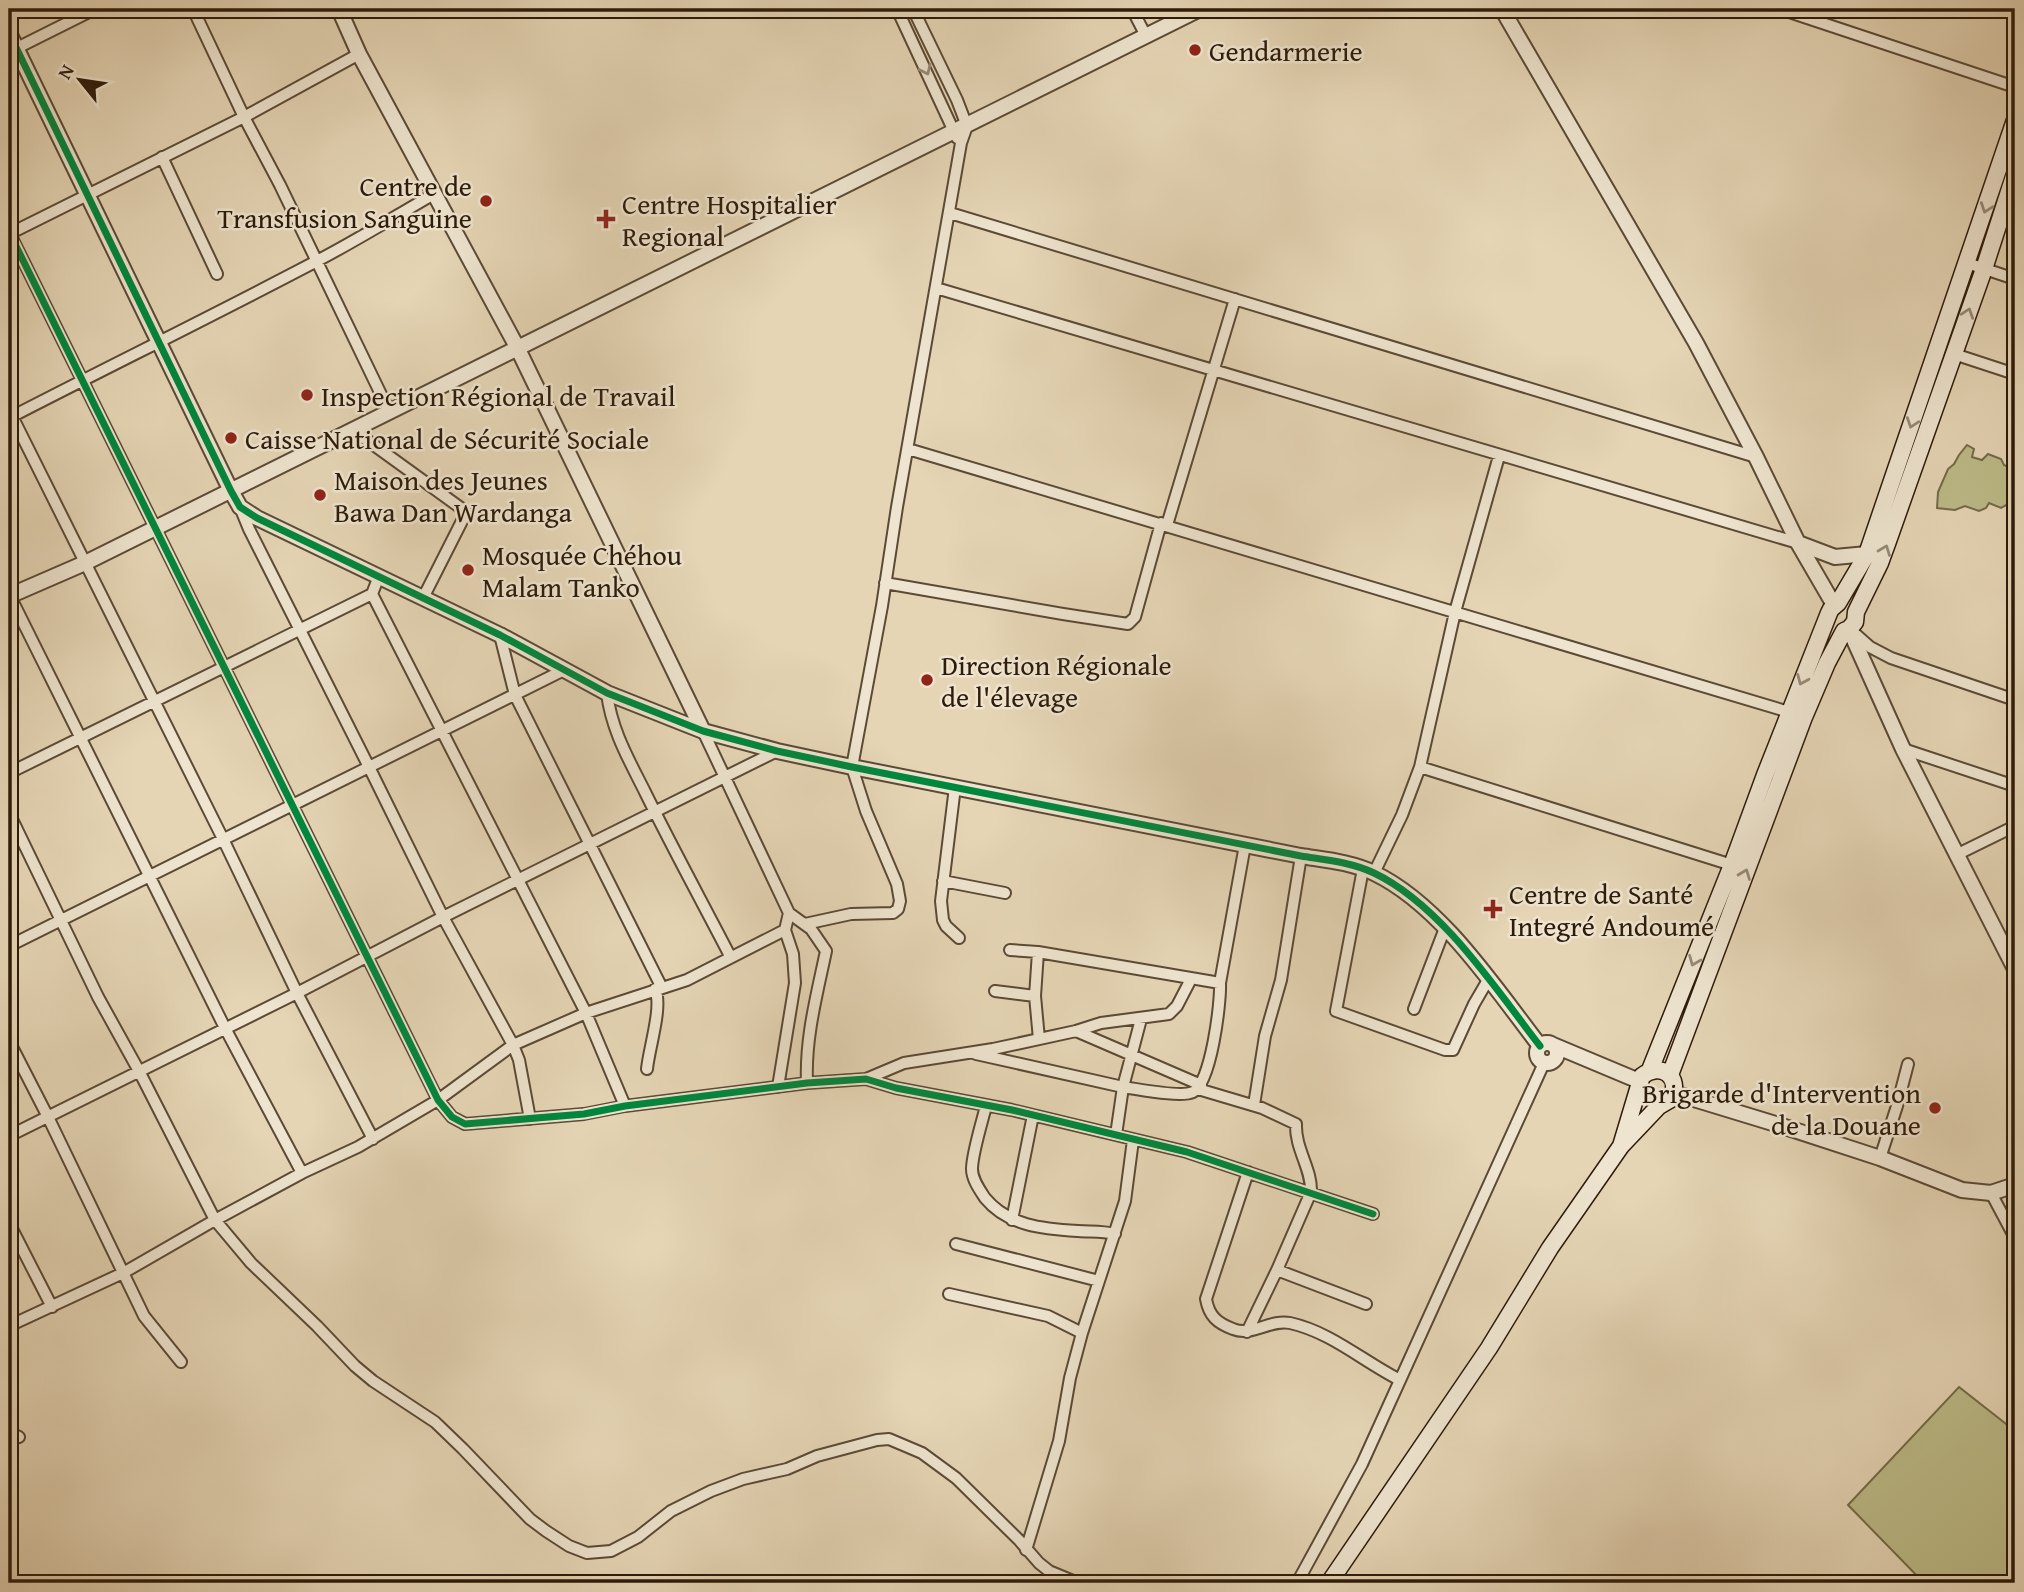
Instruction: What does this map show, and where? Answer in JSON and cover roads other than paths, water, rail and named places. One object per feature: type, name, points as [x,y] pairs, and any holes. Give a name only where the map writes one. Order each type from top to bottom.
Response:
[{"type":"main road","points":[[1621,1146],[1642,1081],[1732,865],[1789,712],[1834,609],[1867,554],[2015,120]]},
{"type":"main road","points":[[1670,1075],[1804,717],[1827,663],[1847,630],[1856,622],[1856,612],[1880,562],[1984,269],[2015,173]]},
{"type":"main road","points":[[1834,609],[1847,603],[1856,612]]},
{"type":"main road","points":[[1834,609],[1833,627],[1847,630]]},
{"type":"main road","points":[[1329,1583],[1489,1348],[1550,1248],[1621,1146],[1659,1106],[1671,1099],[1674,1093],[1675,1087],[1670,1075],[1661,1070],[1642,1081]]},
{"type":"main road","points":[[1642,1081],[1646,1104],[1659,1106]]},
{"type":"street","points":[[12,50],[95,9]]},
{"type":"street","points":[[192,9],[389,411]]},
{"type":"street","points":[[339,9],[359,54],[517,347],[789,913],[805,924],[826,951],[809,1035],[807,1083]]},
{"type":"street","points":[[897,9],[942,104],[960,134]]},
{"type":"street","points":[[805,924],[851,914],[893,913],[898,909],[900,901],[897,884],[866,811],[852,767],[950,213],[960,134],[957,100],[913,9]]},
{"type":"street","points":[[1132,9],[1146,36]]},
{"type":"street","points":[[302,1173],[225,1028],[9,595],[85,563],[517,347],[960,134],[1200,9]]},
{"type":"street","points":[[1502,9],[1696,343],[1834,609]]},
{"type":"street","points":[[1780,9],[2015,87]]},
{"type":"street","points":[[9,33],[12,50],[87,194],[249,529],[443,917],[513,1045],[519,1060],[530,1119]]},
{"type":"street","points":[[359,54],[244,117],[9,233],[366,957],[438,1100],[452,1117],[465,1124],[530,1119],[807,1083],[866,1079],[904,1063],[971,1053],[1076,1031],[1101,1023],[1141,1019],[1172,1012],[1191,979]]},
{"type":"street","points":[[162,157],[217,274]]},
{"type":"street","points":[[373,1139],[297,993],[223,839],[10,415],[159,343],[316,262],[434,194]]},
{"type":"street","points":[[950,213],[1756,457]]},
{"type":"street","points":[[1967,263],[2015,279]]},
{"type":"street","points":[[936,288],[1798,543],[1835,557],[1867,554]]},
{"type":"street","points":[[885,583],[1129,624],[1135,617],[1235,299]]},
{"type":"street","points":[[1954,354],[2015,374]]},
{"type":"street","points":[[354,430],[465,512],[466,515],[424,598]]},
{"type":"street","points":[[908,449],[1789,712]]},
{"type":"street","points":[[1488,979],[1453,1050],[1445,1050],[1336,1011],[1369,871],[1402,816],[1420,767],[1455,612],[1499,456]]},
{"type":"street","points":[[240,507],[257,518],[500,635],[607,693],[703,731],[852,767],[1351,864],[1369,871],[1418,902],[1445,928],[1546,1045],[1642,1081]]},
{"type":"street","points":[[9,773],[372,594],[379,576]]},
{"type":"street","points":[[372,594],[586,1013],[625,1106]]},
{"type":"street","points":[[1847,630],[1891,658],[2015,700]]},
{"type":"street","points":[[1847,630],[1956,855],[2015,969]]},
{"type":"street","points":[[500,635],[514,695],[659,988],[647,1069]]},
{"type":"street","points":[[9,946],[564,670]]},
{"type":"street","points":[[607,693],[615,729],[655,813],[729,954],[733,956]]},
{"type":"street","points":[[1903,748],[2015,786]]},
{"type":"street","points":[[9,1136],[777,751]]},
{"type":"street","points":[[1420,767],[1732,865]]},
{"type":"street","points":[[955,787],[941,901],[943,920],[959,938]]},
{"type":"street","points":[[9,813],[98,997],[215,1220],[251,1262],[355,1366],[435,1422],[530,1519],[569,1546],[587,1553],[611,1551],[638,1537],[671,1511],[692,1499],[743,1479],[787,1469],[817,1457],[877,1440],[889,1439],[922,1453],[956,1478],[1049,1571],[1078,1583]]},
{"type":"street","points":[[1956,855],[2015,826]]},
{"type":"street","points":[[971,1053],[1123,1087],[1182,1095],[1194,1092],[1199,1087],[1210,1060],[1220,983],[1245,845]]},
{"type":"street","points":[[1254,1105],[1265,1035],[1281,980],[1301,856]]},
{"type":"street","points":[[943,881],[1005,893]]},
{"type":"street","points":[[778,1087],[795,983],[793,954],[785,930],[789,913]]},
{"type":"street","points":[[1414,1009],[1445,928]]},
{"type":"street","points":[[9,1326],[123,1273],[302,1173],[373,1139],[438,1100],[513,1045],[586,1013],[687,980],[785,930]]},
{"type":"street","points":[[1010,950],[1038,952],[1220,983]]},
{"type":"street","points":[[1038,952],[1035,996],[1038,1039]]},
{"type":"street","points":[[995,991],[1035,996]]},
{"type":"street","points":[[1116,1135],[1123,1087],[1141,1019]]},
{"type":"street","points":[[1076,1031],[1199,1087],[1254,1105],[1296,1124],[1299,1149],[1310,1179],[1311,1192],[1278,1270],[1247,1332]]},
{"type":"street","points":[[9,1041],[144,1316],[181,1362]]},
{"type":"street","points":[[1546,1045],[1537,1054],[1538,1058],[1550,1062],[1586,1058]]},
{"type":"street","points":[[1297,1583],[1362,1464],[1550,1062]]},
{"type":"street","points":[[1880,1158],[1908,1064]]},
{"type":"street","points":[[866,1079],[896,1088],[1033,1115],[1187,1152],[1373,1214]]},
{"type":"street","points":[[1674,1093],[1880,1158],[1962,1190],[1992,1193],[2015,1185]]},
{"type":"street","points":[[986,1106],[972,1168],[975,1182],[998,1212],[1012,1220],[1049,1229],[1105,1231],[1115,1234]]},
{"type":"street","points":[[1012,1220],[1033,1115]]},
{"type":"street","points":[[1026,1550],[1059,1441],[1070,1378],[1082,1333],[1125,1201],[1133,1140]]},
{"type":"street","points":[[1248,1172],[1206,1299],[1212,1317],[1231,1329],[1247,1332],[1278,1322],[1297,1325],[1337,1342],[1400,1380]]},
{"type":"street","points":[[1992,1193],[2015,1238]]},
{"type":"street","points":[[9,1223],[52,1307]]},
{"type":"street","points":[[956,1244],[1099,1281]]},
{"type":"street","points":[[1278,1270],[1366,1304]]},
{"type":"street","points":[[949,1294],[1048,1316],[1082,1333]]},
{"type":"place","name":"Gendarmerie","points":[[1195,50]]},
{"type":"place","name":"Centre de Transfusion Sanguine","points":[[486,201]]},
{"type":"place","name":"Centre Hospitalier Regional","points":[[606,219]]},
{"type":"place","name":"Inspection Régional de Travail","points":[[307,395]]},
{"type":"place","name":"Caisse National de Sécurité Sociale","points":[[231,438]]},
{"type":"place","name":"Maison des Jeunes Bawa Dan Wardanga","points":[[320,495]]},
{"type":"place","name":"Mosquée Chéhou Malam Tanko","points":[[468,570]]},
{"type":"place","name":"Direction Régionale de l'élevage","points":[[927,680]]},
{"type":"place","name":"Centre de Santé Integré Andoumé","points":[[1493,909]]},
{"type":"place","name":"Brigarde d'Intervention de la Douane","points":[[1935,1108]]}]
